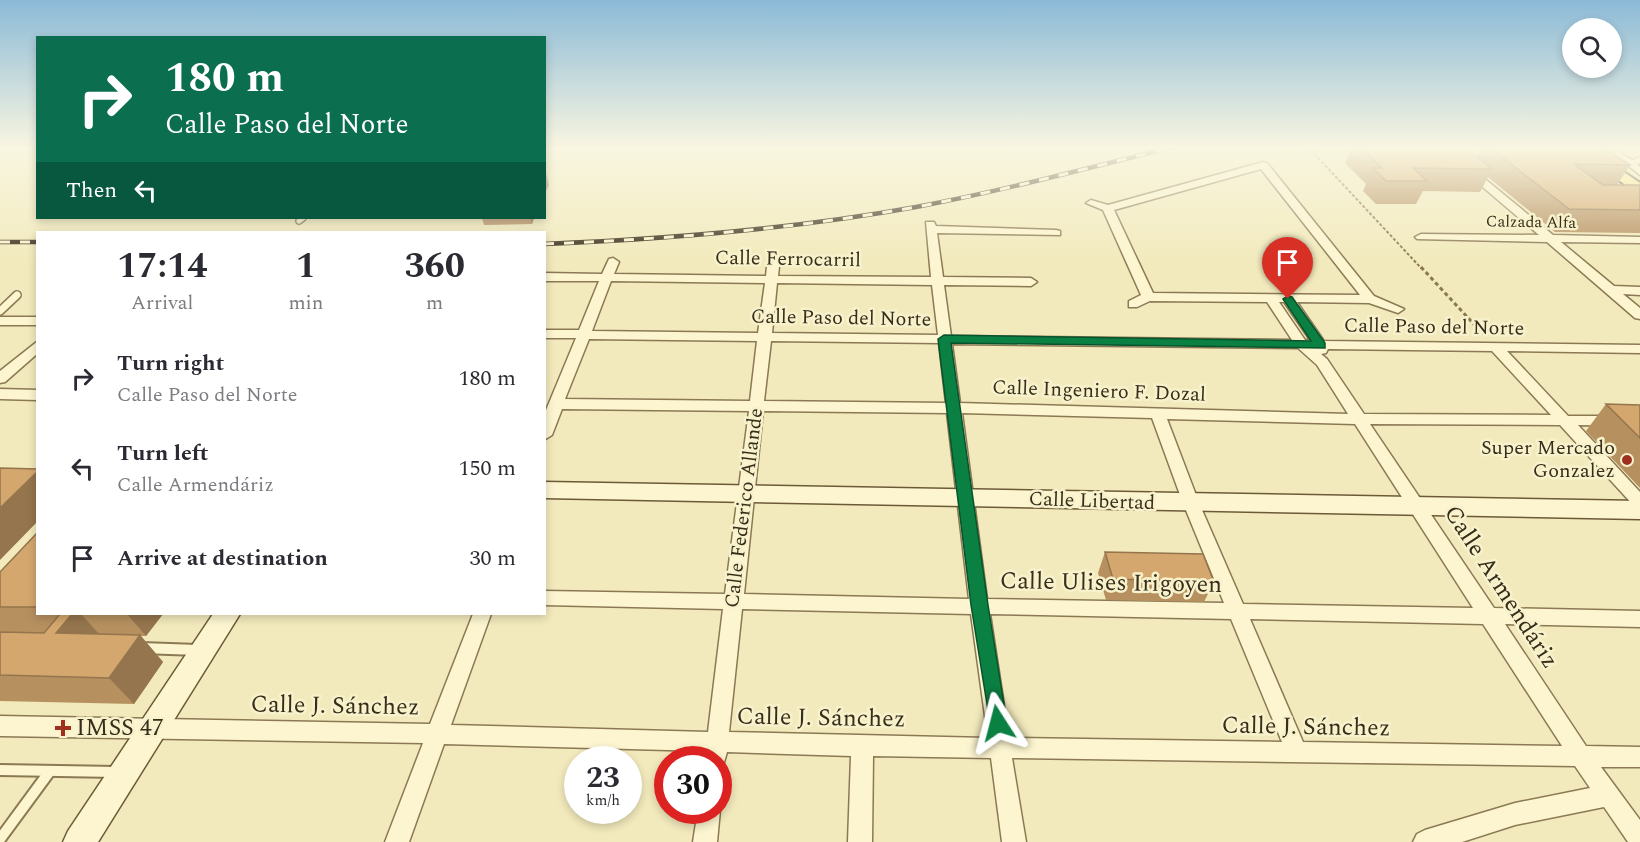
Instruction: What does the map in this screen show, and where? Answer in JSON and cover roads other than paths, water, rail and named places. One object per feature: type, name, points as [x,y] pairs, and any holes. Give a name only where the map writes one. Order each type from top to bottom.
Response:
[{"type":"street","points":[[1091,203],[1108,208],[1180,186]]},
{"type":"street","points":[[1283,186],[1370,299]]},
{"type":"street","points":[[1492,186],[1640,315]]},
{"type":"street","points":[[1627,186],[1640,198]]},
{"type":"street","points":[[1108,208],[1148,297]]},
{"type":"street","points":[[1014,842],[979,605],[931,227],[1056,233]]},
{"type":"street","name":"Calzada Alfa","points":[[1421,237],[1640,240]]},
{"type":"street","name":"Calle Federico Allande","points":[[716,746],[774,257]]},
{"type":"street","points":[[546,430],[613,262]]},
{"type":"street","name":"Calle Ferrocarril","points":[[546,277],[1031,282]]},
{"type":"street","points":[[1611,291],[1640,291]]},
{"type":"street","points":[[1133,304],[1148,297],[1370,299],[1398,309]]},
{"type":"street","name":"Calle Armendáriz","points":[[1271,299],[1301,344],[1321,354]]},
{"type":"street","name":"Calle Armendáriz","points":[[1288,299],[1358,419],[1580,755],[1640,839]]},
{"type":"street","points":[[0,321],[36,322]]},
{"type":"street","name":"Calle Paso del Norte","points":[[546,334],[1301,344]]},
{"type":"street","points":[[1495,346],[1640,502]]},
{"type":"street","name":"Calle Paso del Norte","points":[[1321,354],[1495,346],[1640,349]]},
{"type":"street","points":[[0,379],[36,347]]},
{"type":"street","points":[[0,394],[36,394]]},
{"type":"street","name":"Calle Ingeniero F. Dozal","points":[[556,404],[954,408],[1358,419],[1640,421]]},
{"type":"street","points":[[1158,414],[1191,503],[1297,753]]},
{"type":"street","name":"Calle Libertad","points":[[546,490],[1640,510]]},
{"type":"street","name":"Calle Ulises Irigoyen","points":[[546,598],[1640,619]]},
{"type":"street","points":[[79,842],[226,615]]},
{"type":"street","points":[[397,842],[482,615]]},
{"type":"street","name":"Calle J. Sánchez","points":[[0,726],[439,734],[654,746]]},
{"type":"street","points":[[860,842],[862,746]]},
{"type":"street","name":"Calle J. Sánchez","points":[[732,750],[862,746],[1001,747],[1640,757]]},
{"type":"street","points":[[1425,842],[1515,814],[1608,795]]},
{"type":"street","points":[[705,842],[707,824]]},
{"type":"lane","points":[[0,311],[17,295]]},
{"type":"lane","points":[[125,647],[204,650]]},
{"type":"lane","points":[[0,770],[124,772]]},
{"type":"lane","points":[[0,839],[50,771]]},
{"type":"railway","points":[[546,244],[731,232],[824,221],[916,207],[1013,186]]},
{"type":"railway","points":[[0,242],[36,242]]},
{"type":"place","name":"Super Mercado Gonzalez","points":[[1627,460]]},
{"type":"place","name":"IMSS 47","points":[[63,728]]}]
